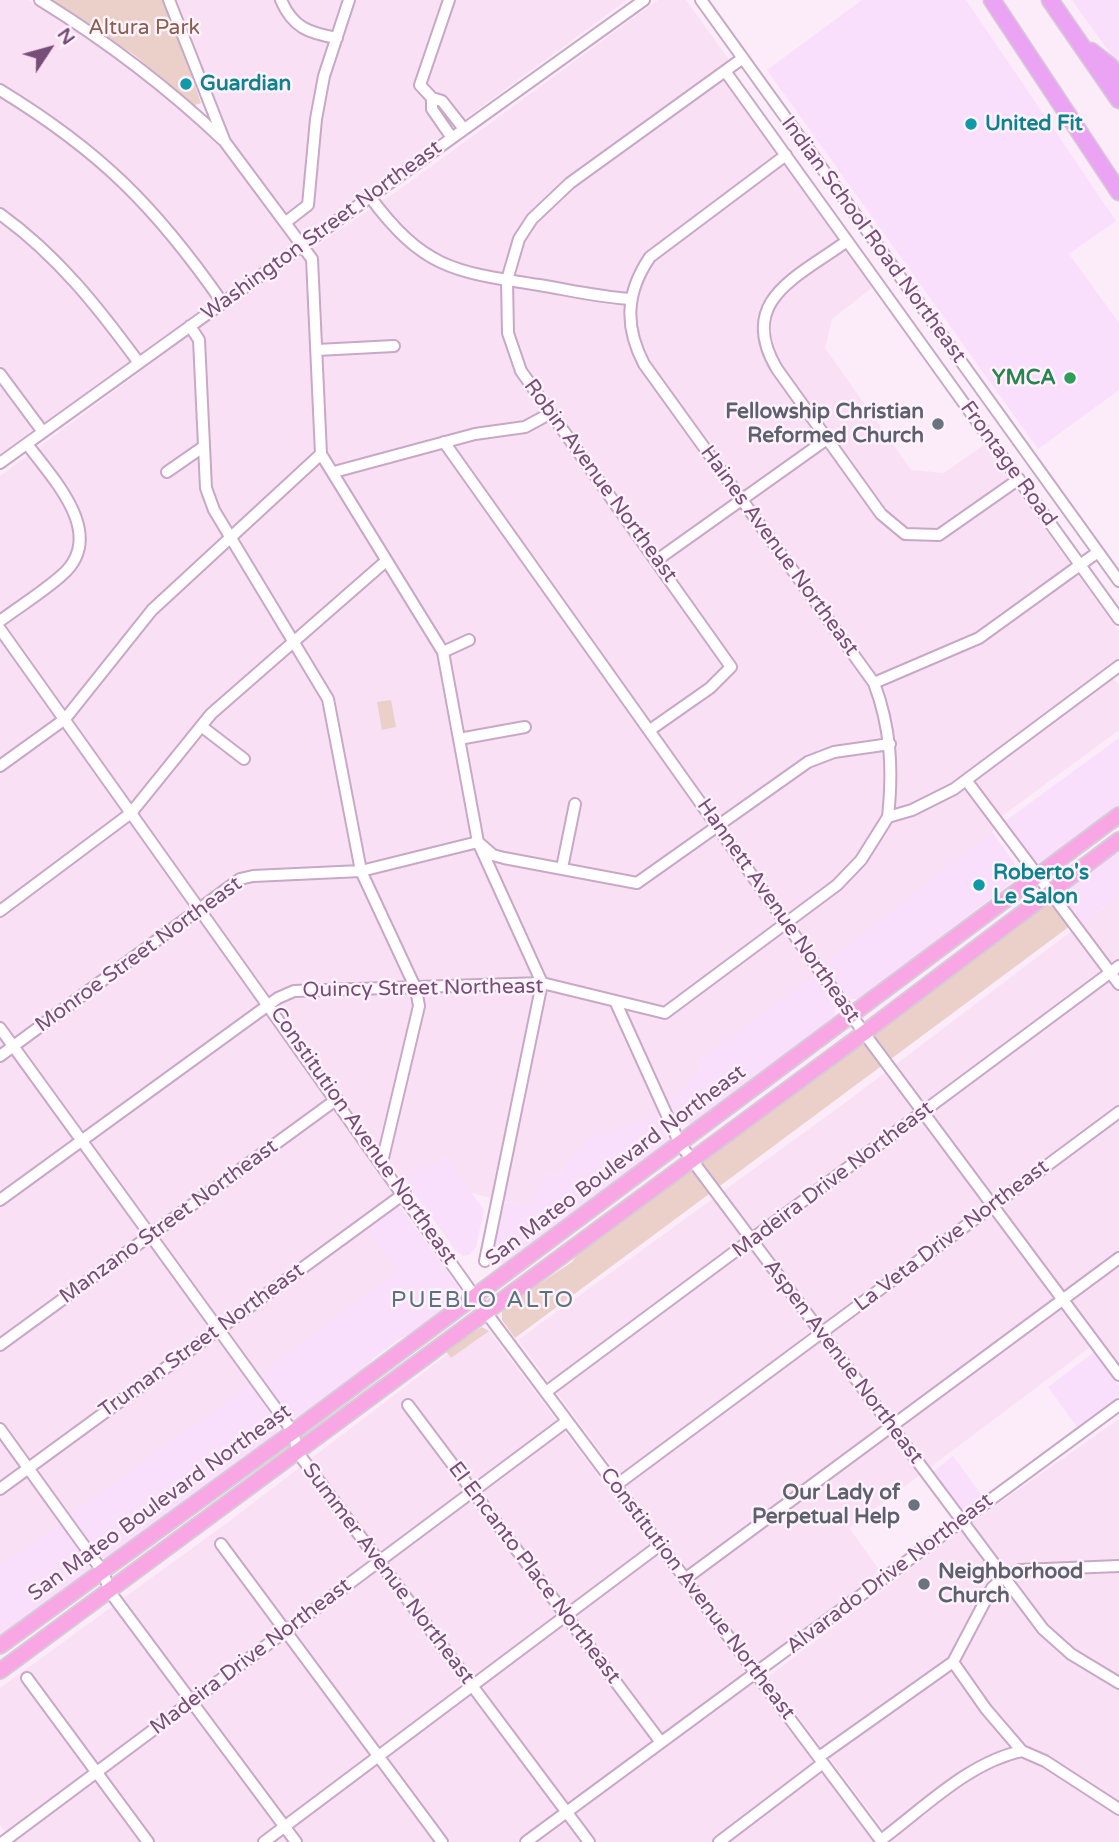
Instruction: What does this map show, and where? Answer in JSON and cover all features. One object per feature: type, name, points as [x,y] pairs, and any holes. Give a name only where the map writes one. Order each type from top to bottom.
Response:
[{"type":"highway","points":[[992,0],[1119,192]]},
{"type":"highway","points":[[1050,0],[1119,100]]},
{"type":"highway","points":[[1080,43],[1110,66],[1119,78]]},
{"type":"highway","points":[[1094,157],[1119,203]]},
{"type":"main road","name":"San Mateo Boulevard Northeast","points":[[0,1646],[475,1297],[1119,815]]},
{"type":"main road","name":"San Mateo Boulevard Northeast","points":[[0,1671],[864,1033],[1119,840]]},
{"type":"street","points":[[40,0],[96,35],[163,84],[225,142],[312,259],[321,454],[334,471],[443,652],[478,842],[542,983],[485,1261]]},
{"type":"street","points":[[169,0],[225,142]]},
{"type":"street","points":[[281,0],[292,21],[302,30],[337,38]]},
{"type":"street","points":[[286,222],[308,205],[316,118],[324,76],[349,0]]},
{"type":"street","points":[[449,0],[420,85],[432,98],[446,105],[464,129]]},
{"type":"street","name":"Washington Street Northeast","points":[[0,463],[644,0]]},
{"type":"street","name":"Indian School Road Northeast","points":[[701,0],[1119,581]]},
{"type":"street","name":"Robin Avenue Northeast","points":[[650,730],[710,688],[731,667],[528,381],[514,353],[506,314],[507,280],[519,239],[550,198],[743,58]]},
{"type":"street","name":"Frontage Road","points":[[725,71],[1119,619]]},
{"type":"street","points":[[0,90],[84,146],[141,197],[184,248],[222,302]]},
{"type":"street","points":[[432,98],[435,113],[452,138]]},
{"type":"street","points":[[435,113],[446,105]]},
{"type":"street","points":[[370,197],[395,231],[423,254],[455,270],[630,299],[637,276],[650,257],[786,155]]},
{"type":"street","points":[[0,214],[41,248],[83,289],[139,363]]},
{"type":"street","points":[[847,242],[784,286],[770,300],[763,316],[761,332],[765,349],[827,439],[889,523],[905,534],[939,535],[1019,479]]},
{"type":"street","name":"Haines Avenue Northeast","points":[[630,299],[635,346],[644,364],[874,683],[887,723],[890,744],[892,777],[888,817]]},
{"type":"street","points":[[190,326],[199,340],[206,488],[214,510],[328,699],[361,871],[416,989],[419,1006],[382,1162]]},
{"type":"street","points":[[317,350],[394,346]]},
{"type":"street","points":[[0,374],[43,432]]},
{"type":"street","points":[[334,471],[475,434],[525,428],[551,413]]},
{"type":"street","points":[[656,560],[827,439]]},
{"type":"street","name":"Hannett Avenue Northeast","points":[[444,442],[864,1033],[1119,1375]]},
{"type":"street","points":[[0,621],[63,575],[74,562],[80,544],[76,515],[27,444]]},
{"type":"street","points":[[167,471],[203,447]]},
{"type":"street","points":[[0,766],[65,719],[152,610],[321,454]]},
{"type":"street","points":[[874,683],[979,638],[1098,552]]},
{"type":"street","points":[[0,911],[131,813],[201,726],[293,640],[386,561]]},
{"type":"street","name":"Constitution Avenue Northeast","points":[[0,628],[405,1193],[485,1311],[881,1841]]},
{"type":"street","points":[[443,652],[469,640]]},
{"type":"street","points":[[616,1003],[665,1013],[785,921],[837,885],[853,868],[888,817],[915,809],[966,780],[1119,666]]},
{"type":"street","points":[[201,726],[244,759]]},
{"type":"street","points":[[459,739],[524,726]]},
{"type":"street","points":[[478,842],[494,855],[504,858],[637,883],[808,762],[834,752],[890,744]]},
{"type":"street","points":[[966,780],[1036,876],[1115,970],[1119,984]]},
{"type":"street","points":[[562,868],[575,804]]},
{"type":"street","name":"Monroe Street Northeast","points":[[0,1056],[240,879],[253,876],[361,871],[478,842]]},
{"type":"street","name":"Madeira Drive Northeast","points":[[546,1392],[1115,970]]},
{"type":"street","name":"Quincy Street Northeast","points":[[0,1200],[269,1004],[294,991],[542,983],[616,1003]]},
{"type":"street","name":"Aspen Avenue Northeast","points":[[616,1003],[680,1144],[751,1241],[1054,1640],[1119,1683]]},
{"type":"street","name":"Summer Avenue Northeast","points":[[0,1028],[293,1432],[298,1453],[589,1842]]},
{"type":"street","name":"Manzano Street Northeast","points":[[0,1345],[337,1100]]},
{"type":"street","name":"La Veta Drive Northeast","points":[[615,1486],[1119,1112]]},
{"type":"street","name":"Truman Street Northeast","points":[[0,1489],[405,1193]]},
{"type":"street","points":[[685,1579],[1119,1258]]},
{"type":"street","name":"El Encanto Place Northeast","points":[[408,1405],[660,1741]]},
{"type":"street","name":"Alvarado Drive Northeast","points":[[526,1842],[1119,1405]]},
{"type":"street","name":"Madeira Drive Northeast","points":[[2,1841],[567,1421]]},
{"type":"street","points":[[0,1429],[103,1572],[110,1592],[296,1842]]},
{"type":"street","points":[[221,1544],[442,1842]]},
{"type":"street","points":[[264,1842],[568,1617],[660,1545]]},
{"type":"street","points":[[719,1842],[821,1760],[953,1662],[992,1588],[1004,1577],[1020,1570],[1119,1566]]},
{"type":"street","points":[[953,1662],[986,1709],[1022,1751],[1045,1761],[1119,1809]]},
{"type":"street","points":[[27,1678],[148,1842]]},
{"type":"street","points":[[881,1841],[989,1761],[1022,1751]]},
{"type":"shaded area","points":[[0,0],[28,0],[104,46],[157,86],[226,152],[293,243],[150,349],[0,454]]},
{"type":"shaded area","points":[[177,0],[627,0],[302,238],[231,140]]},
{"type":"shaded area","points":[[658,0],[686,0],[735,68],[725,83],[873,287],[832,319],[825,348],[911,470],[944,473],[984,445],[1119,631],[1119,658],[1105,668],[1119,685],[1119,730],[1002,816],[992,832],[824,964],[814,976],[697,1062],[701,1067],[658,1115],[586,1139],[558,1176],[543,1173],[532,1208],[471,1193],[446,1157],[401,1178],[0,617],[0,476],[233,303],[410,182]]},
{"type":"shaded area","points":[[862,0],[966,0],[1116,221],[1069,254],[1119,323],[1119,390],[1038,449],[767,70]]},
{"type":"shaded area","points":[[1072,0],[1119,0],[1119,66]]},
{"type":"shaded area","points":[[0,639],[397,1193],[363,1219],[395,1268],[394,1274],[250,1384],[0,1566]]},
{"type":"shaded area","points":[[1119,738],[1119,806],[1046,860],[1035,863],[1004,822]]},
{"type":"shaded area","points":[[992,832],[1020,871],[1019,877],[859,999],[849,999],[824,964]]},
{"type":"shaded area","points":[[1119,847],[1119,895],[1082,923],[1064,899],[1065,889]]},
{"type":"shaded area","points":[[1119,895],[1119,1364],[1101,1339],[849,1528],[880,1571],[758,1665],[518,1340],[849,1100]]},
{"type":"shaded area","points":[[814,976],[835,1006],[835,1016],[691,1124],[680,1125],[669,1102],[701,1067],[697,1062]]},
{"type":"shaded area","points":[[658,1115],[668,1142],[502,1265],[495,1247],[504,1202],[532,1207],[543,1173],[558,1176],[586,1139]]},
{"type":"shaded area","points":[[446,1157],[484,1210],[476,1247],[469,1255],[463,1256],[455,1250],[403,1177]]},
{"type":"shaded area","points":[[396,1207],[401,1208],[459,1288],[460,1296],[413,1333],[401,1338],[375,1357],[364,1369],[299,1418],[288,1418],[258,1375],[394,1274],[395,1268],[366,1228]]},
{"type":"shaded area","points":[[489,1331],[873,1842],[13,1842],[0,1825],[0,1688],[231,1520],[448,1354],[451,1358]]},
{"type":"shaded area","points":[[1094,1352],[1119,1386],[1119,1396],[1077,1427],[1048,1387]]},
{"type":"shaded area","points":[[250,1384],[279,1427],[275,1436],[108,1559],[99,1557],[69,1515]]},
{"type":"shaded area","points":[[1119,1419],[1119,1842],[893,1842],[768,1677],[971,1523]]},
{"type":"shaded area","points":[[953,1456],[983,1497],[966,1510],[960,1509],[933,1472]]},
{"type":"shaded area","points":[[60,1522],[90,1563],[89,1571],[0,1637],[0,1566]]},
{"type":"green space","name":"Altura Park","points":[[50,0],[164,0],[201,103],[195,105],[133,54]]},
{"type":"green space","points":[[391,700],[396,727],[382,730],[377,702]]},
{"type":"green space","points":[[1048,903],[1055,905],[1070,926],[515,1338],[502,1320],[502,1309],[572,1262],[580,1251]]},
{"type":"green space","points":[[482,1327],[489,1331],[451,1358],[445,1350]]},
{"type":"place","name":"Guardian","points":[[186,84]]},
{"type":"place","name":"United Fit","points":[[971,124]]},
{"type":"place","name":"YMCA","points":[[1070,378]]},
{"type":"place","name":"Fellowship Christian Reformed Church","points":[[938,424]]},
{"type":"place","name":"Roberto's Le Salon","points":[[979,885]]},
{"type":"place","name":"Our Lady of Perpetual Help","points":[[914,1505]]},
{"type":"place","name":"Neighborhood Church","points":[[924,1584]]},
{"type":"district","name":"PUEBLO ALTO","points":[[483,1301]]}]
